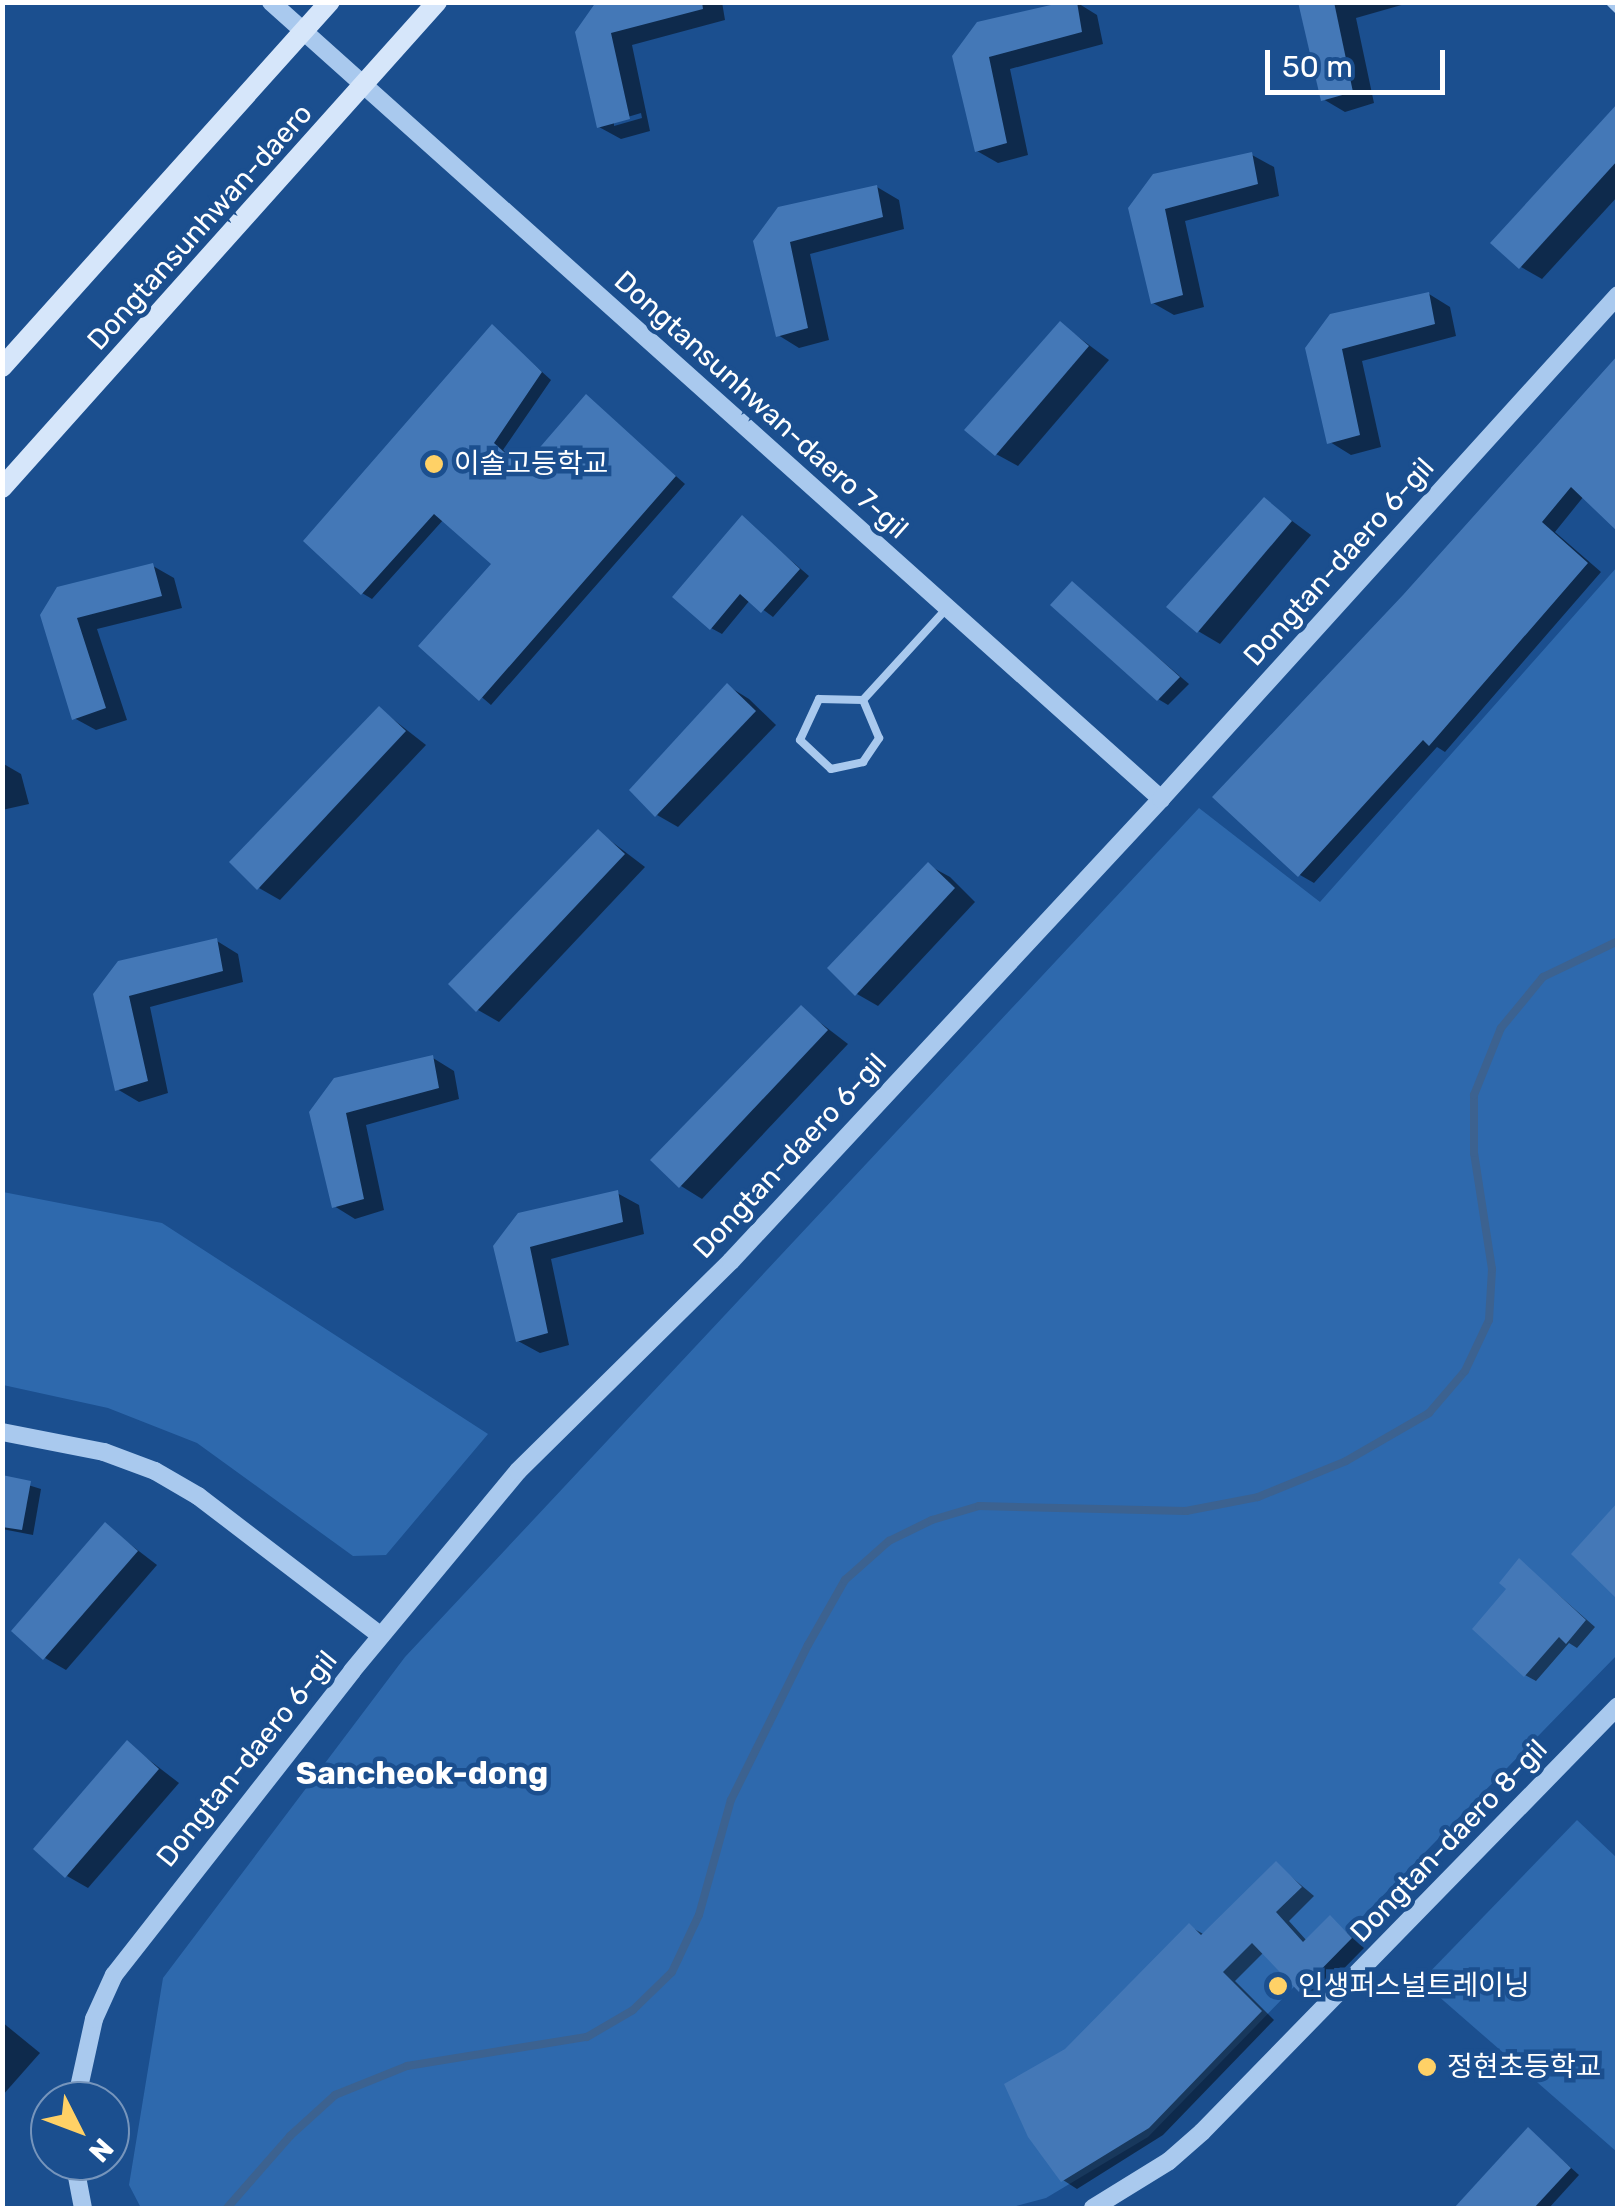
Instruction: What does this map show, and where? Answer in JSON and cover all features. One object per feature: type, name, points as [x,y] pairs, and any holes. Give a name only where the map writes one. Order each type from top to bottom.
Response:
[{"type":"main road","name":"Dongtansunhwan-daero","points":[[2,367],[330,2]]},
{"type":"main road","name":"Dongtansunhwan-daero","points":[[2,488],[438,2]]},
{"type":"street","name":"Dongtansunhwan-daero 7-gil","points":[[271,2],[1161,800]]},
{"type":"street","points":[[1611,2],[1618,9]]},
{"type":"street","name":"Dongtan-daero 6-gil","points":[[80,2081],[94,2019],[114,1975],[380,1636],[536,1451],[731,1261],[1161,800],[1618,296]]},
{"type":"street","points":[[2,1432],[104,1452],[155,1472],[198,1496],[380,1636]]},
{"type":"street","name":"Dongtan-daero 8-gil","points":[[1093,2208],[1169,2161],[1202,2132],[1618,1706]]},
{"type":"street","points":[[78,2181],[83,2208]]},
{"type":"lane","points":[[863,700],[879,738],[863,762],[830,769],[800,740],[819,700],[863,700],[948,608]]},
{"type":"shaded area","points":[[1617,567],[1617,1655],[1148,2137],[1046,2198],[1009,2208],[141,2208],[129,2185],[163,1978],[405,1657],[1199,808],[1320,902]]},
{"type":"shaded area","points":[[3,1192],[162,1223],[488,1434],[386,1555],[353,1556],[197,1443],[108,1408],[3,1385]]},
{"type":"shaded area","points":[[1577,1820],[1617,1858],[1617,2152],[1421,1981]]},
{"type":"building","points":[[596,2],[702,2],[703,9],[611,33],[630,119],[597,128],[575,32]]},
{"type":"building","points":[[1077,2],[1082,32],[989,57],[1007,143],[975,152],[952,56],[977,22]]},
{"type":"building","points":[[1298,2],[1334,2],[1353,92],[1321,101]]},
{"type":"building","points":[[1618,103],[1618,160],[1519,269],[1490,243]]},
{"type":"building","points":[[1252,152],[1258,184],[1165,209],[1183,295],[1151,304],[1128,208],[1153,174]]},
{"type":"building","points":[[877,185],[883,217],[790,242],[808,328],[776,337],[753,241],[778,207]]},
{"type":"building","points":[[1429,292],[1435,324],[1342,349],[1360,435],[1327,444],[1305,348],[1330,314]]},
{"type":"building","points":[[1060,321],[1089,346],[995,456],[964,430]]},
{"type":"building","points":[[492,324],[542,372],[494,443],[522,468],[586,394],[676,476],[479,701],[418,646],[491,564],[434,514],[361,595],[303,541]]},
{"type":"building","points":[[1618,355],[1618,532],[1571,487],[1542,522],[1588,563],[1429,746],[1423,740],[1298,877],[1212,797],[1403,595]]},
{"type":"building","points":[[1264,497],[1292,521],[1197,633],[1166,607]]},
{"type":"building","points":[[742,515],[800,569],[761,613],[740,594],[710,630],[672,597]]},
{"type":"building","points":[[153,563],[162,596],[77,618],[106,708],[72,720],[40,615],[57,587]]},
{"type":"building","points":[[1072,581],[1180,677],[1157,701],[1050,605]]},
{"type":"building","points":[[727,683],[756,711],[655,817],[629,790]]},
{"type":"building","points":[[379,706],[406,731],[257,890],[229,862]]},
{"type":"building","points":[[598,829],[625,854],[476,1012],[448,984]]},
{"type":"building","points":[[928,862],[955,888],[855,996],[827,968]]},
{"type":"building","points":[[217,938],[223,971],[129,996],[148,1081],[115,1091],[93,994],[118,961]]},
{"type":"building","points":[[801,1005],[828,1030],[679,1188],[650,1160]]},
{"type":"building","points":[[433,1055],[439,1088],[346,1113],[364,1199],[332,1208],[309,1112],[334,1078]]},
{"type":"building","points":[[618,1190],[623,1222],[530,1247],[548,1333],[516,1342],[493,1246],[518,1213]]},
{"type":"building","points":[[2,1475],[31,1481],[22,1530],[2,1527]]},
{"type":"building","points":[[1618,1502],[1618,1600],[1571,1554]]},
{"type":"building","points":[[105,1522],[138,1551],[43,1660],[11,1631]]},
{"type":"building","points":[[1519,1558],[1586,1620],[1566,1644],[1559,1637],[1524,1677],[1472,1629],[1506,1589],[1499,1583]]},
{"type":"building","points":[[127,1740],[159,1769],[65,1878],[33,1849]]},
{"type":"building","points":[[1276,1861],[1302,1887],[1276,1912],[1303,1942],[1330,1915],[1352,1938],[1299,1992],[1252,1943],[1223,1972],[1262,2011],[1149,2128],[1061,2182],[1028,2137],[1004,2084],[1065,2049],[1189,1923],[1201,1935]]},
{"type":"building","points":[[1528,2127],[1571,2168],[1534,2208],[1454,2208]]},
{"type":"waterway","points":[[227,2208],[290,2136],[335,2095],[407,2066],[587,2037],[633,2010],[672,1972],[699,1915],[731,1800],[808,1645],[845,1580],[889,1541],[932,1520],[979,1506],[1186,1511],[1258,1497],[1346,1461],[1429,1413],[1465,1371],[1489,1320],[1492,1269],[1474,1153],[1474,1095],[1501,1028],[1543,977],[1618,941]]},
{"type":"place","name":"이솔고등학교","points":[[434,464]]},
{"type":"place","name":"인생퍼스널트레이닝","points":[[1278,1986]]},
{"type":"place","name":"정현초등학교","points":[[1427,2067]]},
{"type":"district","name":"Sancheok-dong","points":[[422,1773]]}]
